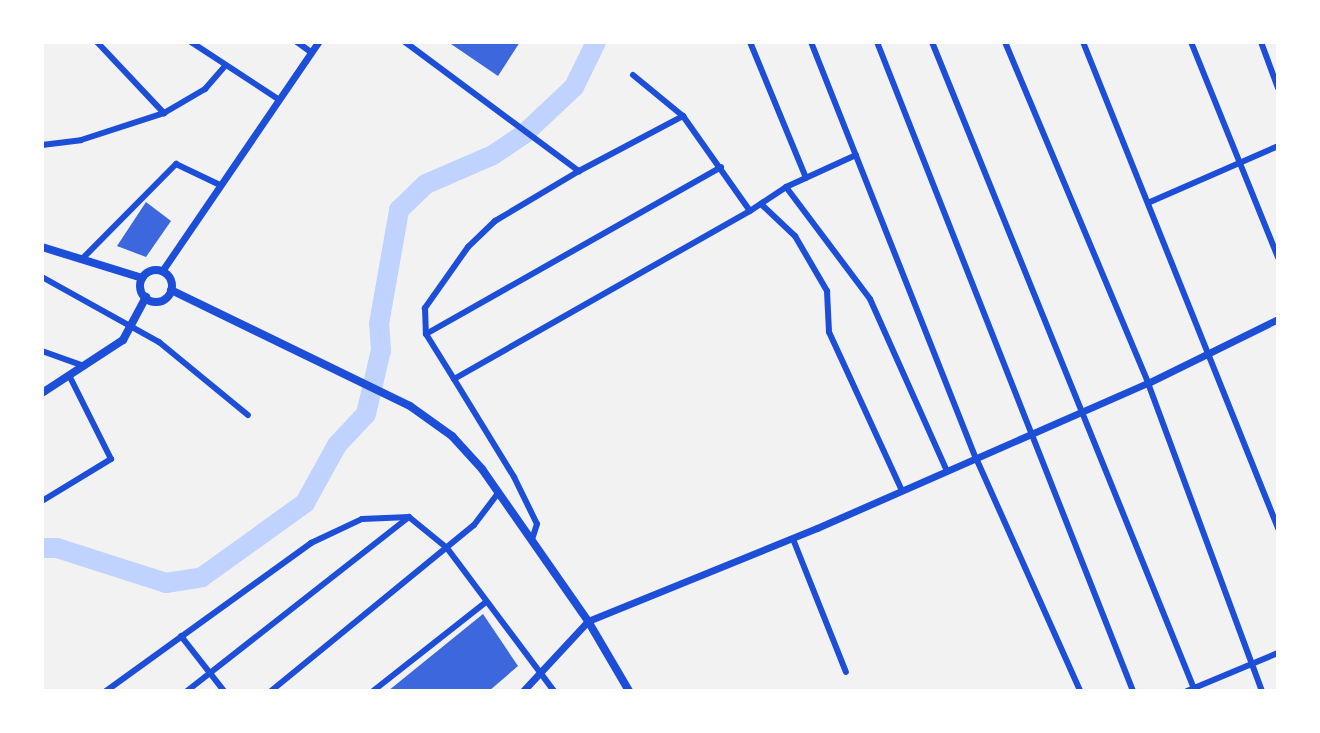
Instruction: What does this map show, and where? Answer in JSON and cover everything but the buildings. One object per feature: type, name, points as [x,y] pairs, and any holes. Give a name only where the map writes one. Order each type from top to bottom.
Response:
[{"type":"main road","points":[[42,247],[142,278]]},
{"type":"main road","points":[[142,278],[150,271],[162,271],[170,279],[171,290]]},
{"type":"main road","points":[[42,393],[87,367],[134,327],[146,297],[142,278]]},
{"type":"main road","points":[[146,297],[160,301],[171,290]]},
{"type":"main road","points":[[171,290],[410,406],[470,452],[588,621],[629,691]]},
{"type":"street","points":[[97,42],[164,113]]},
{"type":"street","points":[[191,42],[224,67],[278,99]]},
{"type":"street","points":[[297,42],[311,52]]},
{"type":"street","points":[[162,271],[218,184],[318,42]]},
{"type":"street","points":[[405,42],[579,171]]},
{"type":"street","points":[[750,42],[806,178]]},
{"type":"street","points":[[811,42],[976,458],[1080,691]]},
{"type":"street","points":[[877,42],[946,227],[1032,432],[1133,691]]},
{"type":"street","points":[[932,42],[1192,690],[1278,653]]},
{"type":"street","points":[[1005,42],[1148,383],[1262,691]]},
{"type":"street","points":[[1083,42],[1210,351],[1278,528]]},
{"type":"street","points":[[1191,42],[1278,257]]},
{"type":"street","points":[[1261,42],[1278,88]]},
{"type":"street","points":[[42,145],[81,140],[164,113],[205,89],[224,67]]},
{"type":"street","points":[[633,75],[683,116],[750,211]]},
{"type":"street","points":[[532,539],[537,524],[526,500],[426,334],[425,308],[468,247],[495,221],[579,171],[683,116]]},
{"type":"street","points":[[1150,202],[1278,146]]},
{"type":"street","points":[[454,379],[750,211],[786,187],[856,155]]},
{"type":"street","points":[[82,259],[176,164],[218,184]]},
{"type":"street","points":[[426,334],[721,167]]},
{"type":"street","points":[[786,187],[870,299],[947,471]]},
{"type":"street","points":[[766,200],[804,247],[827,291],[829,332],[902,491]]},
{"type":"street","points":[[42,277],[134,327],[192,366],[248,415]]},
{"type":"street","points":[[523,691],[535,672],[588,621],[793,539],[1148,383],[1278,319]]},
{"type":"street","points":[[42,351],[87,367]]},
{"type":"street","points":[[42,501],[111,459],[70,377]]},
{"type":"street","points":[[271,691],[474,525],[499,492]]},
{"type":"street","points":[[187,691],[409,517]]},
{"type":"street","points":[[106,691],[311,543],[362,519],[409,517],[447,548],[535,672],[554,691]]},
{"type":"street","points":[[793,539],[846,672]]},
{"type":"street","points":[[373,691],[486,602]]},
{"type":"street","points":[[181,636],[224,691]]},
{"type":"waterway","points":[[42,548],[57,548],[166,583],[202,577],[305,503],[337,445],[366,414],[381,350],[379,324],[399,210],[426,184],[493,155],[524,134],[574,87],[596,42]]}]
